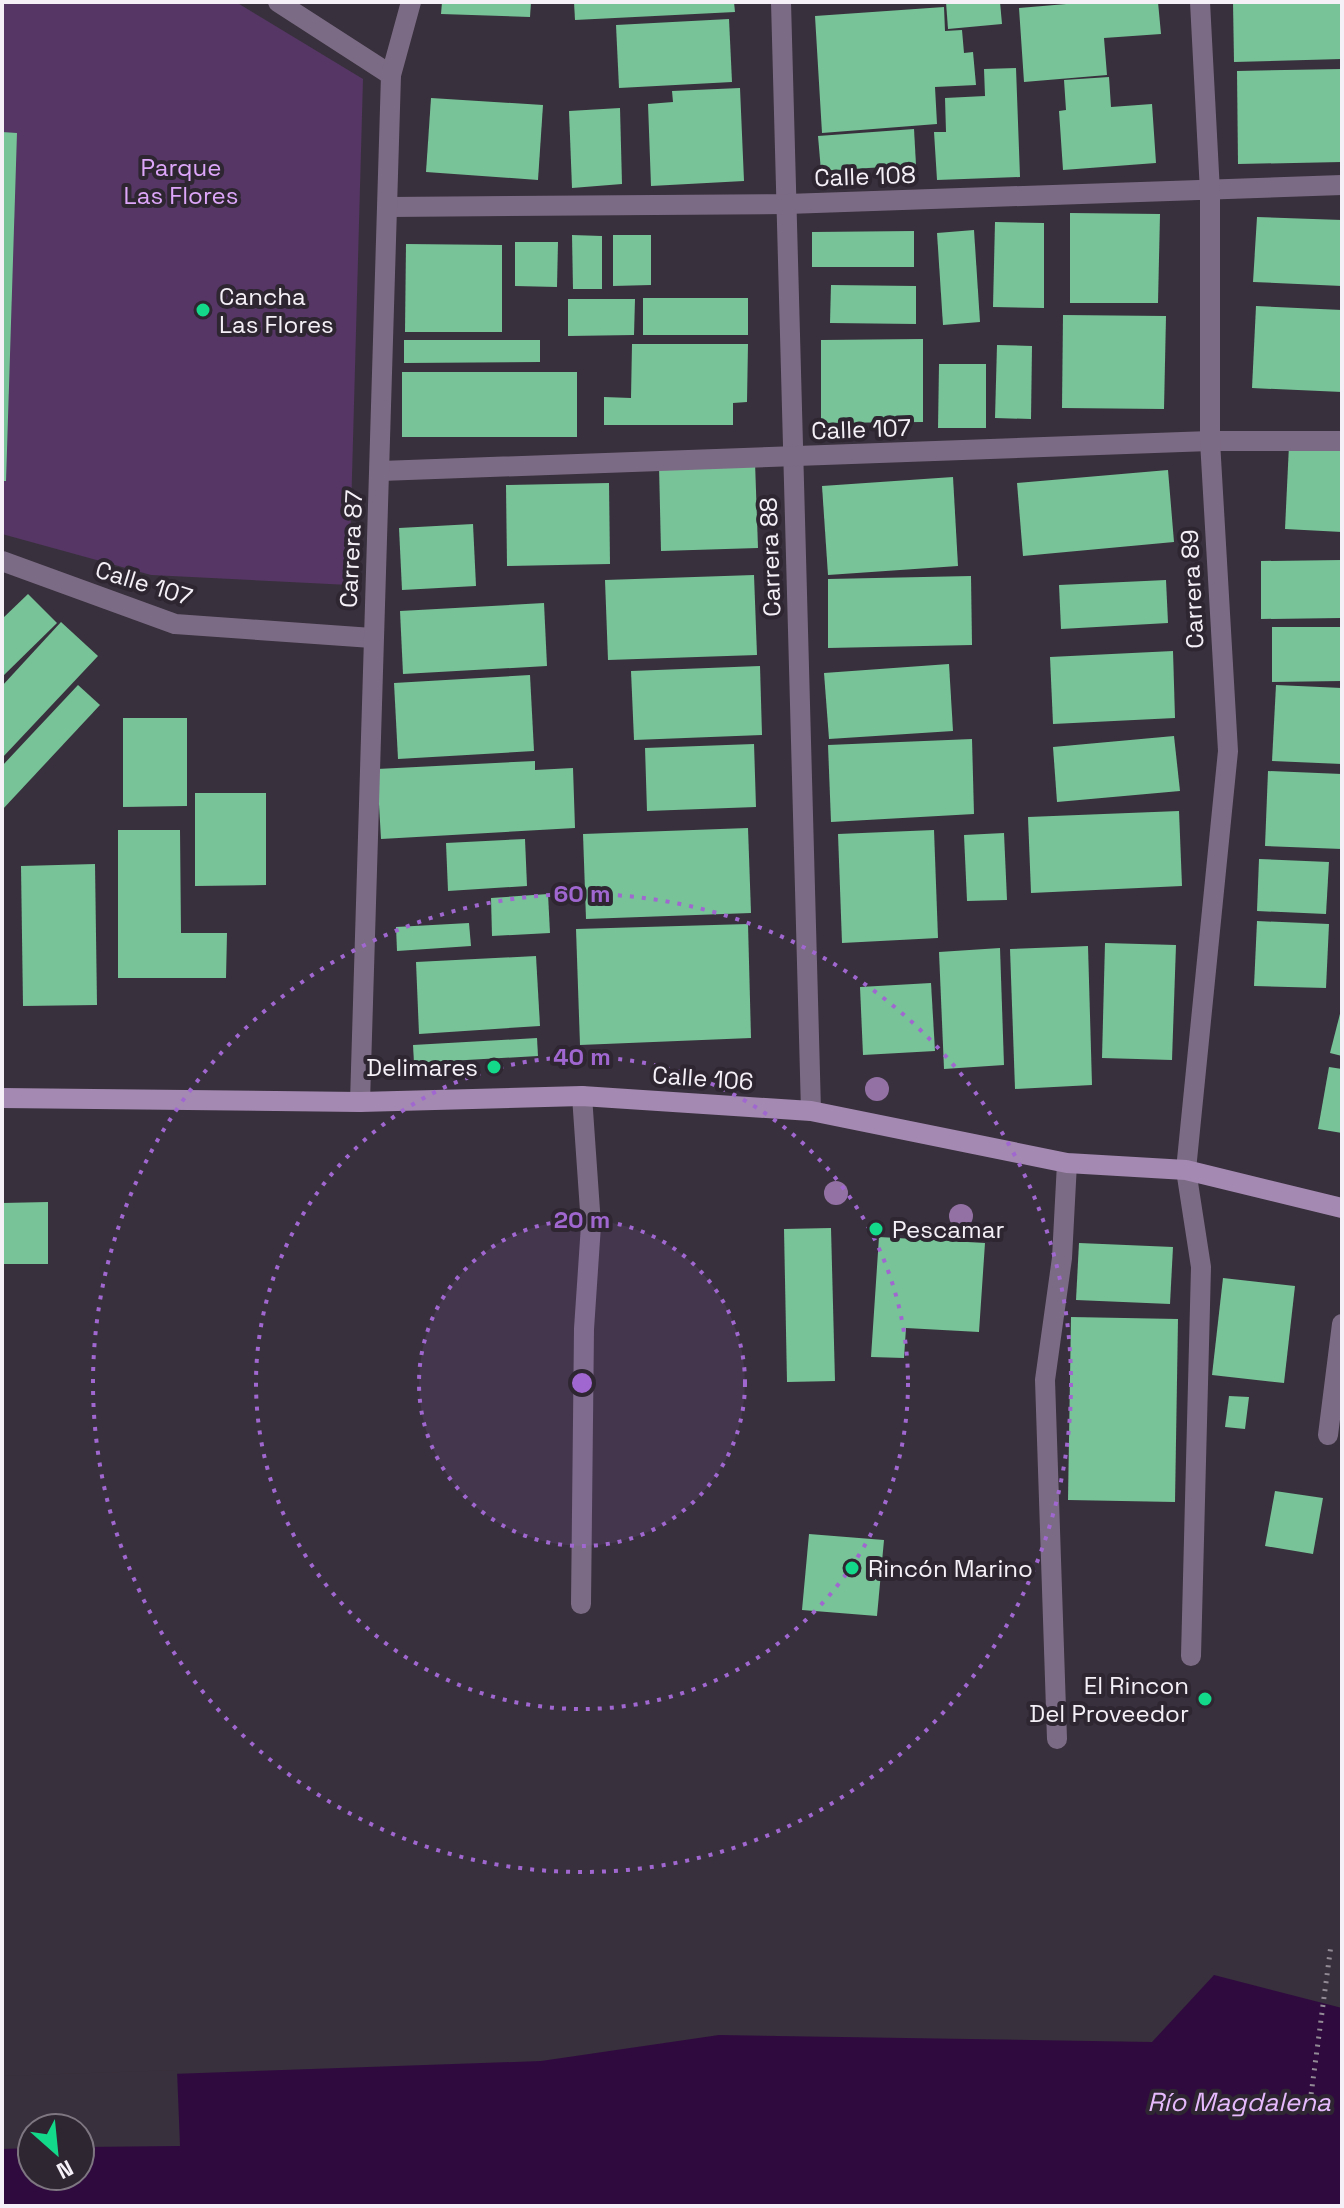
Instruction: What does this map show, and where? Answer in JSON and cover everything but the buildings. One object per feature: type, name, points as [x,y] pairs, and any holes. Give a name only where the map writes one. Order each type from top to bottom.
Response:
[{"type":"street","points":[[278,2],[391,75]]},
{"type":"street","name":"Carrera 87","points":[[360,1102],[391,75],[411,2]]},
{"type":"street","name":"Carrera 88","points":[[781,2],[811,1111]]},
{"type":"street","name":"Carrera 89","points":[[1191,1656],[1201,1267],[1186,1170],[1228,751],[1210,441],[1210,192],[1200,2]]},
{"type":"street","name":"Calle 108","points":[[389,207],[787,204],[1210,192],[1342,185]]},
{"type":"street","name":"Calle 107","points":[[381,471],[1210,441],[1342,441]]},
{"type":"street","name":"Calle 107","points":[[2,561],[175,624],[372,638]]},
{"type":"street","points":[[581,1604],[584,1329],[591,1225],[582,1096]]},
{"type":"street","name":"Calle 106","points":[[2,1098],[360,1102],[582,1096],[811,1111],[1067,1163],[1186,1170],[1342,1208]]},
{"type":"street","points":[[1057,1739],[1045,1380],[1062,1258],[1067,1163]]},
{"type":"street","points":[[1328,1435],[1342,1324]]},
{"type":"path","points":[[1309,2110],[1331,1945]]},
{"type":"green space","name":"Parque Las Flores","points":[[2,2],[236,2],[363,79],[349,585],[151,575],[2,534]]},
{"type":"water","name":"Río Magdalena","points":[[1214,1975],[1342,2008],[1342,2206],[2,2206],[2,2080],[541,2061],[719,2035],[1152,2042]]},
{"type":"pier","points":[[177,2070],[180,2146],[96,2147],[96,2112],[16,2112],[16,2149],[2,2149],[2,2076]]},
{"type":"place","name":"Cancha Las Flores","points":[[203,310]]},
{"type":"place","name":"Delimares","points":[[494,1067]]},
{"type":"place","name":"Pescamar","points":[[876,1229]]},
{"type":"place","name":"Rincón Marino","points":[[852,1568]]},
{"type":"place","name":"El Rincon Del Proveedor","points":[[1205,1699]]}]
